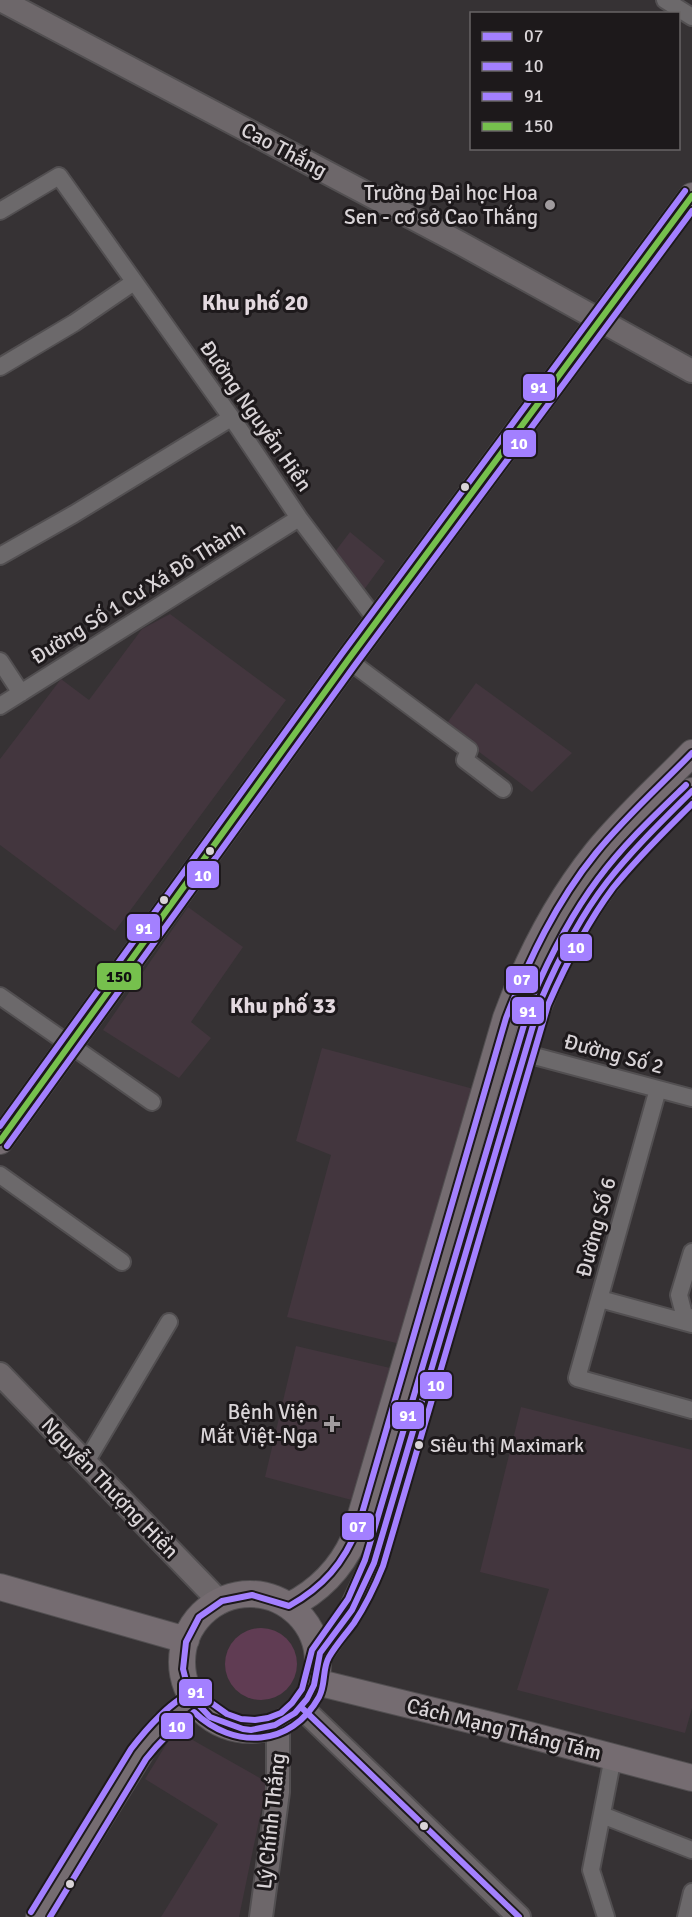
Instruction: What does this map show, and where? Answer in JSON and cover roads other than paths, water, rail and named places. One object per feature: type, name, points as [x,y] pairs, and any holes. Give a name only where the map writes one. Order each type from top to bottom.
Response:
[{"type":"main road","name":"Cao Thắng","points":[[1,0],[460,243],[692,371]]},
{"type":"main road","points":[[0,1141],[348,660],[692,196]]},
{"type":"main road","points":[[289,1606],[314,1592],[329,1578],[342,1562],[354,1539],[506,1018],[530,959],[550,919],[597,852],[692,753]]},
{"type":"main road","points":[[318,1657],[352,1609],[375,1563],[523,1053],[550,978],[587,910],[634,849],[692,791]]},
{"type":"main road","name":"Nguyễn Thượng Hiền","points":[[0,1374],[220,1602]]},
{"type":"main road","points":[[0,1587],[186,1640]]},
{"type":"main road","points":[[255,1594],[273,1598],[289,1606],[304,1620],[314,1637],[318,1657],[316,1682],[301,1707],[278,1724],[248,1730],[218,1722],[205,1713],[195,1701],[183,1675],[182,1663],[186,1640],[200,1617],[220,1602],[237,1596],[255,1594]]},
{"type":"main road","name":"Cách Mạng Tháng Tám","points":[[316,1682],[692,1778]]},
{"type":"main road","points":[[39,1917],[139,1754],[164,1724],[195,1701]]},
{"type":"main road","points":[[301,1707],[519,1917]]},
{"type":"main road","name":"Lý Chính Thắng","points":[[261,1917],[279,1792],[278,1724]]},
{"type":"street","points":[[665,0],[692,17]]},
{"type":"street","name":"Đường Nguyễn Hiền","points":[[0,212],[59,176],[299,518],[377,621]]},
{"type":"street","points":[[0,367],[134,282]]},
{"type":"street","points":[[0,556],[74,514],[231,418]]},
{"type":"street","name":"Ðường Số 1 Cư Xá Đô Thành","points":[[0,706],[299,518]]},
{"type":"street","points":[[348,660],[470,750],[465,760],[503,789]]},
{"type":"street","points":[[0,661],[21,693]]},
{"type":"street","points":[[0,996],[152,1102]]},
{"type":"street","name":"Đường Số 2","points":[[523,1053],[692,1098]]},
{"type":"street","name":"Đường Số 6","points":[[658,1089],[577,1378],[692,1410]]},
{"type":"street","points":[[0,1175],[122,1262]]},
{"type":"street","points":[[690,1321],[679,1294],[692,1252]]},
{"type":"street","points":[[600,1299],[690,1321]]},
{"type":"street","points":[[86,1462],[169,1322]]},
{"type":"street","points":[[606,1917],[591,1870],[613,1757]]},
{"type":"street","points":[[602,1815],[692,1850]]},
{"type":"street","points":[[686,1917],[692,1892]]},
{"type":"place","name":"Trường Đại học Hoa Sen - cơ sở Cao Thắng","points":[[550,205]]},
{"type":"place","name":"Bệnh Viện Mắt Việt-Nga","points":[[332,1424]]},
{"type":"place","name":"Siêu thị Maximark","points":[[419,1445]]},
{"type":"district","name":"Khu phố 20","points":[[255,302]]},
{"type":"district","name":"Khu phố 33","points":[[283,1005]]}]
